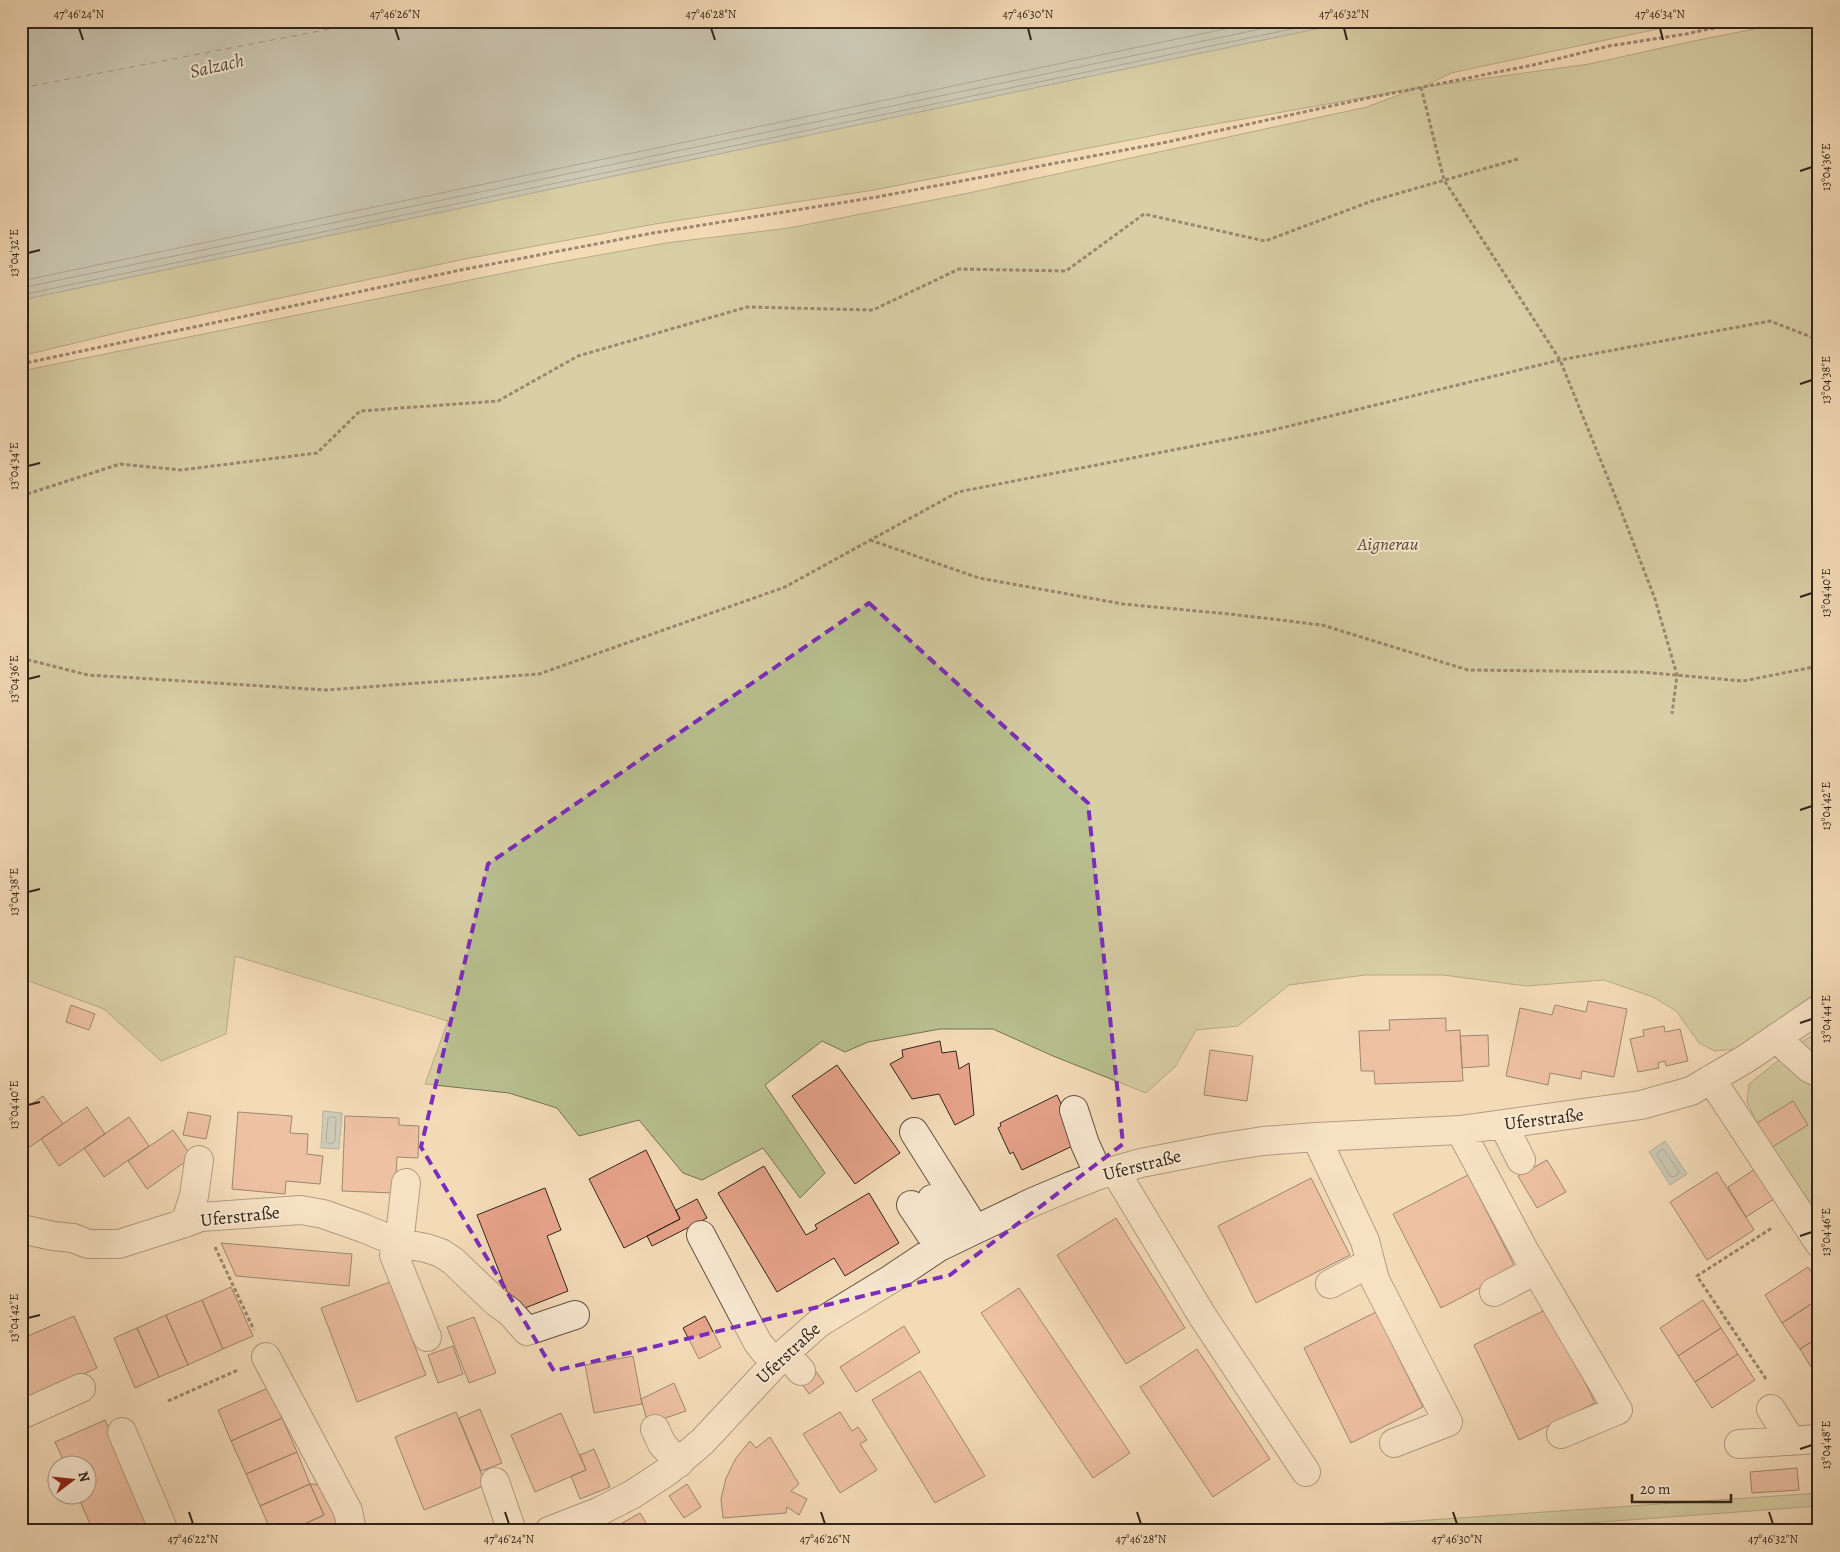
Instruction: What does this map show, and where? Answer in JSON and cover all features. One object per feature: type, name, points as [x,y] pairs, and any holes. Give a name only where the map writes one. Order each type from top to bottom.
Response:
[{"type":"street","name":"Uferstraße","points":[[549,1531],[621,1501],[655,1481],[679,1463],[787,1362],[819,1323],[957,1238],[1033,1202],[1107,1173],[1141,1163],[1218,1148],[1316,1136],[1460,1130],[1642,1105],[1691,1091],[1747,1058],[1819,1009]]},
{"type":"street","points":[[1776,1038],[1809,1068],[1819,1073]]},
{"type":"street","points":[[1711,1079],[1819,1243]]},
{"type":"street","points":[[1074,1110],[1085,1144],[1107,1173],[1306,1472]]},
{"type":"street","points":[[1503,1124],[1521,1160]]},
{"type":"street","points":[[1460,1130],[1536,1270],[1618,1410],[1561,1434]]},
{"type":"street","points":[[914,1132],[957,1238]]},
{"type":"street","points":[[1316,1136],[1365,1240],[1375,1280],[1448,1422],[1394,1443]]},
{"type":"street","points":[[193,1220],[199,1160]]},
{"type":"street","points":[[406,1183],[399,1243],[394,1255],[427,1337]]},
{"type":"street","points":[[922,1202],[957,1238]]},
{"type":"street","name":"Uferstraße","points":[[21,1228],[53,1236],[73,1238],[88,1244],[119,1244],[193,1220],[301,1210],[342,1220],[399,1243],[441,1253],[454,1261],[496,1302],[510,1312],[527,1331],[575,1315]]},
{"type":"street","points":[[701,1235],[758,1343],[787,1362]]},
{"type":"street","points":[[1330,1284],[1370,1263]]},
{"type":"street","points":[[1494,1292],[1536,1270]]},
{"type":"street","points":[[266,1357],[348,1511],[352,1531]]},
{"type":"street","points":[[21,1415],[81,1388]]},
{"type":"street","points":[[1771,1409],[1791,1440]]},
{"type":"street","points":[[654,1429],[662,1444],[679,1463]]},
{"type":"street","points":[[122,1432],[164,1531]]},
{"type":"street","points":[[1739,1444],[1819,1438]]},
{"type":"street","points":[[495,1482],[512,1531]]},
{"type":"path","points":[[21,364],[490,264],[653,232],[877,197],[1167,142],[1421,87],[1533,65],[1609,46],[1686,34],[1746,21]]},
{"type":"path","points":[[1814,21],[1819,58]]},
{"type":"path","points":[[1421,87],[1444,180],[1560,360],[1618,503],[1655,600],[1677,675],[1672,714]]},
{"type":"path","points":[[21,496],[120,464],[181,470],[317,453],[360,411],[498,401],[578,356],[747,307],[873,310],[959,269],[1066,270],[1144,214],[1265,241],[1372,201],[1518,159]]},
{"type":"path","points":[[21,658],[88,675],[326,690],[539,674],[785,587],[958,492],[1265,432],[1560,360],[1770,321],[1818,340],[1819,281]]},
{"type":"path","points":[[870,540],[979,578],[1123,604],[1322,625],[1468,670],[1641,672],[1743,681],[1819,666]]},
{"type":"path","points":[[1771,1409],[1780,1401],[1697,1276],[1798,1212]]},
{"type":"path","points":[[168,1401],[266,1357],[193,1220]]},
{"type":"highlighted area","points":[[869,603],[1088,803],[1123,1144],[950,1275],[554,1371],[421,1147],[488,864]]},
{"type":"green space","name":"Aignerau","points":[[1354,21],[1695,21],[1451,73],[1423,87],[1589,64],[1794,21],[1819,21],[1819,1001],[1748,1048],[1715,1051],[1699,1043],[1676,1011],[1653,997],[1604,980],[1526,986],[1443,975],[1365,975],[1289,985],[1238,1026],[1196,1030],[1175,1067],[1146,1093],[1053,1056],[993,1029],[940,1029],[868,1042],[845,1052],[822,1041],[765,1085],[825,1173],[800,1198],[763,1148],[702,1180],[683,1173],[639,1120],[579,1136],[557,1108],[509,1093],[425,1084],[448,1021],[235,956],[226,1034],[161,1061],[104,1009],[21,978],[21,371],[544,265],[666,243],[789,228],[964,194],[1367,107],[1417,88],[1176,131],[874,190],[655,224],[465,259],[129,330],[21,356],[21,300]]},
{"type":"green space","points":[[1819,1031],[1819,1217],[1757,1123],[1747,1102],[1749,1084],[1800,1043]]},
{"type":"green space","points":[[1819,1493],[1819,1506],[1479,1531],[1271,1531]]},
{"type":"water","name":"Salzach","points":[[21,21],[1354,21],[21,300]]},
{"type":"water","points":[[323,1111],[342,1113],[339,1149],[321,1148]]},
{"type":"water","points":[[1665,1141],[1687,1174],[1670,1185],[1649,1152]]},
{"type":"building","points":[[1588,1001],[1627,1009],[1614,1077],[1582,1071],[1581,1079],[1550,1073],[1548,1085],[1506,1076],[1520,1008],[1552,1015],[1555,1005],[1586,1012]]},
{"type":"building","points":[[71,1005],[95,1014],[89,1030],[66,1022]]},
{"type":"building","points":[[1446,1018],[1446,1031],[1460,1030],[1463,1081],[1375,1084],[1374,1071],[1361,1071],[1359,1031],[1390,1030],[1389,1020]]},
{"type":"building","points":[[1664,1026],[1665,1032],[1680,1029],[1688,1061],[1666,1066],[1665,1061],[1658,1063],[1659,1068],[1638,1072],[1630,1039],[1644,1036],[1643,1030]]},
{"type":"building","points":[[1488,1035],[1489,1066],[1462,1068],[1460,1036]]},
{"type":"building","points":[[940,1041],[942,1053],[956,1051],[959,1069],[969,1063],[974,1115],[955,1125],[939,1094],[912,1099],[890,1064],[903,1057],[902,1050]]},
{"type":"building","points":[[1210,1050],[1253,1056],[1247,1101],[1204,1095]]},
{"type":"building","points":[[837,1065],[900,1153],[855,1184],[792,1096]]},
{"type":"building","points":[[1057,1095],[1079,1143],[1022,1170],[1013,1152],[1010,1154],[998,1128],[1001,1126],[1000,1123]]},
{"type":"building","points":[[43,1096],[63,1124],[21,1153],[21,1111]]},
{"type":"building","points":[[1793,1101],[1808,1125],[1772,1147],[1757,1123]]},
{"type":"building","points":[[87,1107],[105,1134],[59,1166],[41,1139]]},
{"type":"building","points":[[188,1112],[211,1116],[206,1139],[183,1135]]},
{"type":"building","points":[[238,1112],[292,1116],[290,1133],[308,1134],[307,1154],[323,1156],[320,1184],[286,1181],[285,1194],[232,1189]]},
{"type":"building","points":[[345,1116],[399,1118],[399,1125],[419,1126],[418,1158],[397,1157],[395,1193],[342,1191]]},
{"type":"building","points":[[129,1117],[149,1146],[104,1177],[84,1148]]},
{"type":"building","points":[[173,1130],[192,1157],[147,1189],[128,1161]]},
{"type":"building","points":[[646,1150],[680,1219],[624,1248],[589,1179]]},
{"type":"building","points":[[1547,1160],[1566,1192],[1537,1208],[1518,1176]]},
{"type":"building","points":[[764,1166],[806,1235],[817,1229],[815,1225],[869,1193],[899,1243],[845,1276],[834,1258],[777,1292],[718,1193]]},
{"type":"building","points":[[1755,1169],[1774,1199],[1746,1217],[1728,1187]]},
{"type":"building","points":[[1717,1172],[1754,1230],[1707,1260],[1670,1202]]},
{"type":"building","points":[[1468,1175],[1516,1269],[1441,1308],[1393,1214]]},
{"type":"building","points":[[1311,1178],[1350,1255],[1256,1303],[1218,1226]]},
{"type":"building","points":[[545,1188],[561,1230],[547,1236],[568,1291],[515,1312],[477,1215]]},
{"type":"building","points":[[697,1199],[707,1218],[652,1246],[647,1236],[680,1219],[676,1210]]},
{"type":"building","points":[[1116,1218],[1185,1328],[1126,1364],[1057,1255]]},
{"type":"building","points":[[221,1243],[352,1254],[349,1286],[236,1276]]},
{"type":"building","points":[[1808,1267],[1819,1283],[1819,1299],[1782,1323],[1765,1295]]},
{"type":"building","points":[[390,1282],[426,1375],[357,1402],[321,1308]]},
{"type":"building","points":[[231,1287],[253,1336],[223,1349],[202,1300]]},
{"type":"building","points":[[1019,1288],[1130,1453],[1093,1478],[981,1313]]},
{"type":"building","points":[[1819,1299],[1819,1337],[1800,1349],[1782,1323]]},
{"type":"building","points":[[202,1300],[223,1349],[188,1365],[166,1315]]},
{"type":"building","points":[[1703,1300],[1721,1328],[1678,1356],[1660,1328]]},
{"type":"building","points":[[1549,1308],[1595,1403],[1519,1440],[1474,1345]]},
{"type":"building","points":[[1376,1312],[1423,1407],[1351,1443],[1304,1348]]},
{"type":"building","points":[[166,1315],[188,1365],[159,1377],[137,1328]]},
{"type":"building","points":[[74,1316],[97,1368],[21,1401],[21,1339]]},
{"type":"building","points":[[705,1316],[721,1347],[699,1359],[683,1328]]},
{"type":"building","points":[[474,1317],[496,1373],[469,1383],[447,1327]]},
{"type":"building","points":[[904,1326],[920,1352],[856,1392],[840,1367]]},
{"type":"building","points":[[137,1328],[159,1377],[135,1388],[114,1338]]},
{"type":"building","points":[[1721,1328],[1738,1354],[1695,1382],[1678,1356]]},
{"type":"building","points":[[1819,1337],[1819,1373],[1816,1375],[1800,1349]]},
{"type":"building","points":[[453,1346],[463,1374],[438,1383],[428,1355]]},
{"type":"building","points":[[1197,1349],[1270,1459],[1213,1497],[1140,1387]]},
{"type":"building","points":[[1738,1354],[1755,1380],[1712,1408],[1695,1382]]},
{"type":"building","points":[[633,1356],[642,1404],[594,1413],[585,1365]]},
{"type":"building","points":[[813,1367],[824,1383],[809,1394],[798,1378]]},
{"type":"building","points":[[920,1371],[985,1476],[935,1503],[872,1400]]},
{"type":"building","points":[[674,1383],[686,1411],[648,1424],[641,1399]]},
{"type":"building","points":[[268,1388],[282,1418],[231,1441],[218,1410]]},
{"type":"building","points":[[480,1409],[502,1463],[481,1471],[459,1418]]},
{"type":"building","points":[[456,1412],[486,1485],[424,1510],[395,1437]]},
{"type":"building","points":[[840,1412],[852,1431],[858,1427],[867,1440],[860,1444],[877,1470],[840,1493],[803,1434]]},
{"type":"building","points":[[561,1413],[586,1470],[535,1492],[511,1435]]},
{"type":"building","points":[[282,1418],[297,1452],[246,1474],[231,1441]]},
{"type":"building","points":[[105,1420],[153,1531],[93,1531],[81,1504],[98,1504],[98,1454],[60,1454],[55,1442]]},
{"type":"building","points":[[770,1437],[799,1484],[791,1491],[807,1499],[799,1515],[787,1507],[786,1513],[723,1518],[721,1499],[726,1478],[736,1458],[750,1441],[756,1448]]},
{"type":"building","points":[[594,1449],[610,1487],[580,1499],[571,1476],[586,1470],[580,1455]]},
{"type":"building","points":[[297,1452],[310,1484],[260,1506],[246,1474]]},
{"type":"building","points":[[1812,1467],[1819,1467],[1819,1490],[1814,1490]]},
{"type":"building","points":[[1797,1468],[1799,1490],[1752,1493],[1750,1472]]},
{"type":"building","points":[[310,1484],[328,1485],[344,1523],[330,1529],[331,1531],[290,1531],[324,1515]]},
{"type":"building","points":[[310,1484],[324,1515],[288,1531],[271,1531],[260,1506]]},
{"type":"building","points":[[687,1484],[701,1507],[684,1518],[669,1496]]},
{"type":"building","points":[[640,1513],[651,1531],[622,1531],[619,1525]]},
{"type":"ferry route","points":[[21,88],[372,21]]},
{"type":"railway","points":[[1730,1531],[1819,1525]]}]
